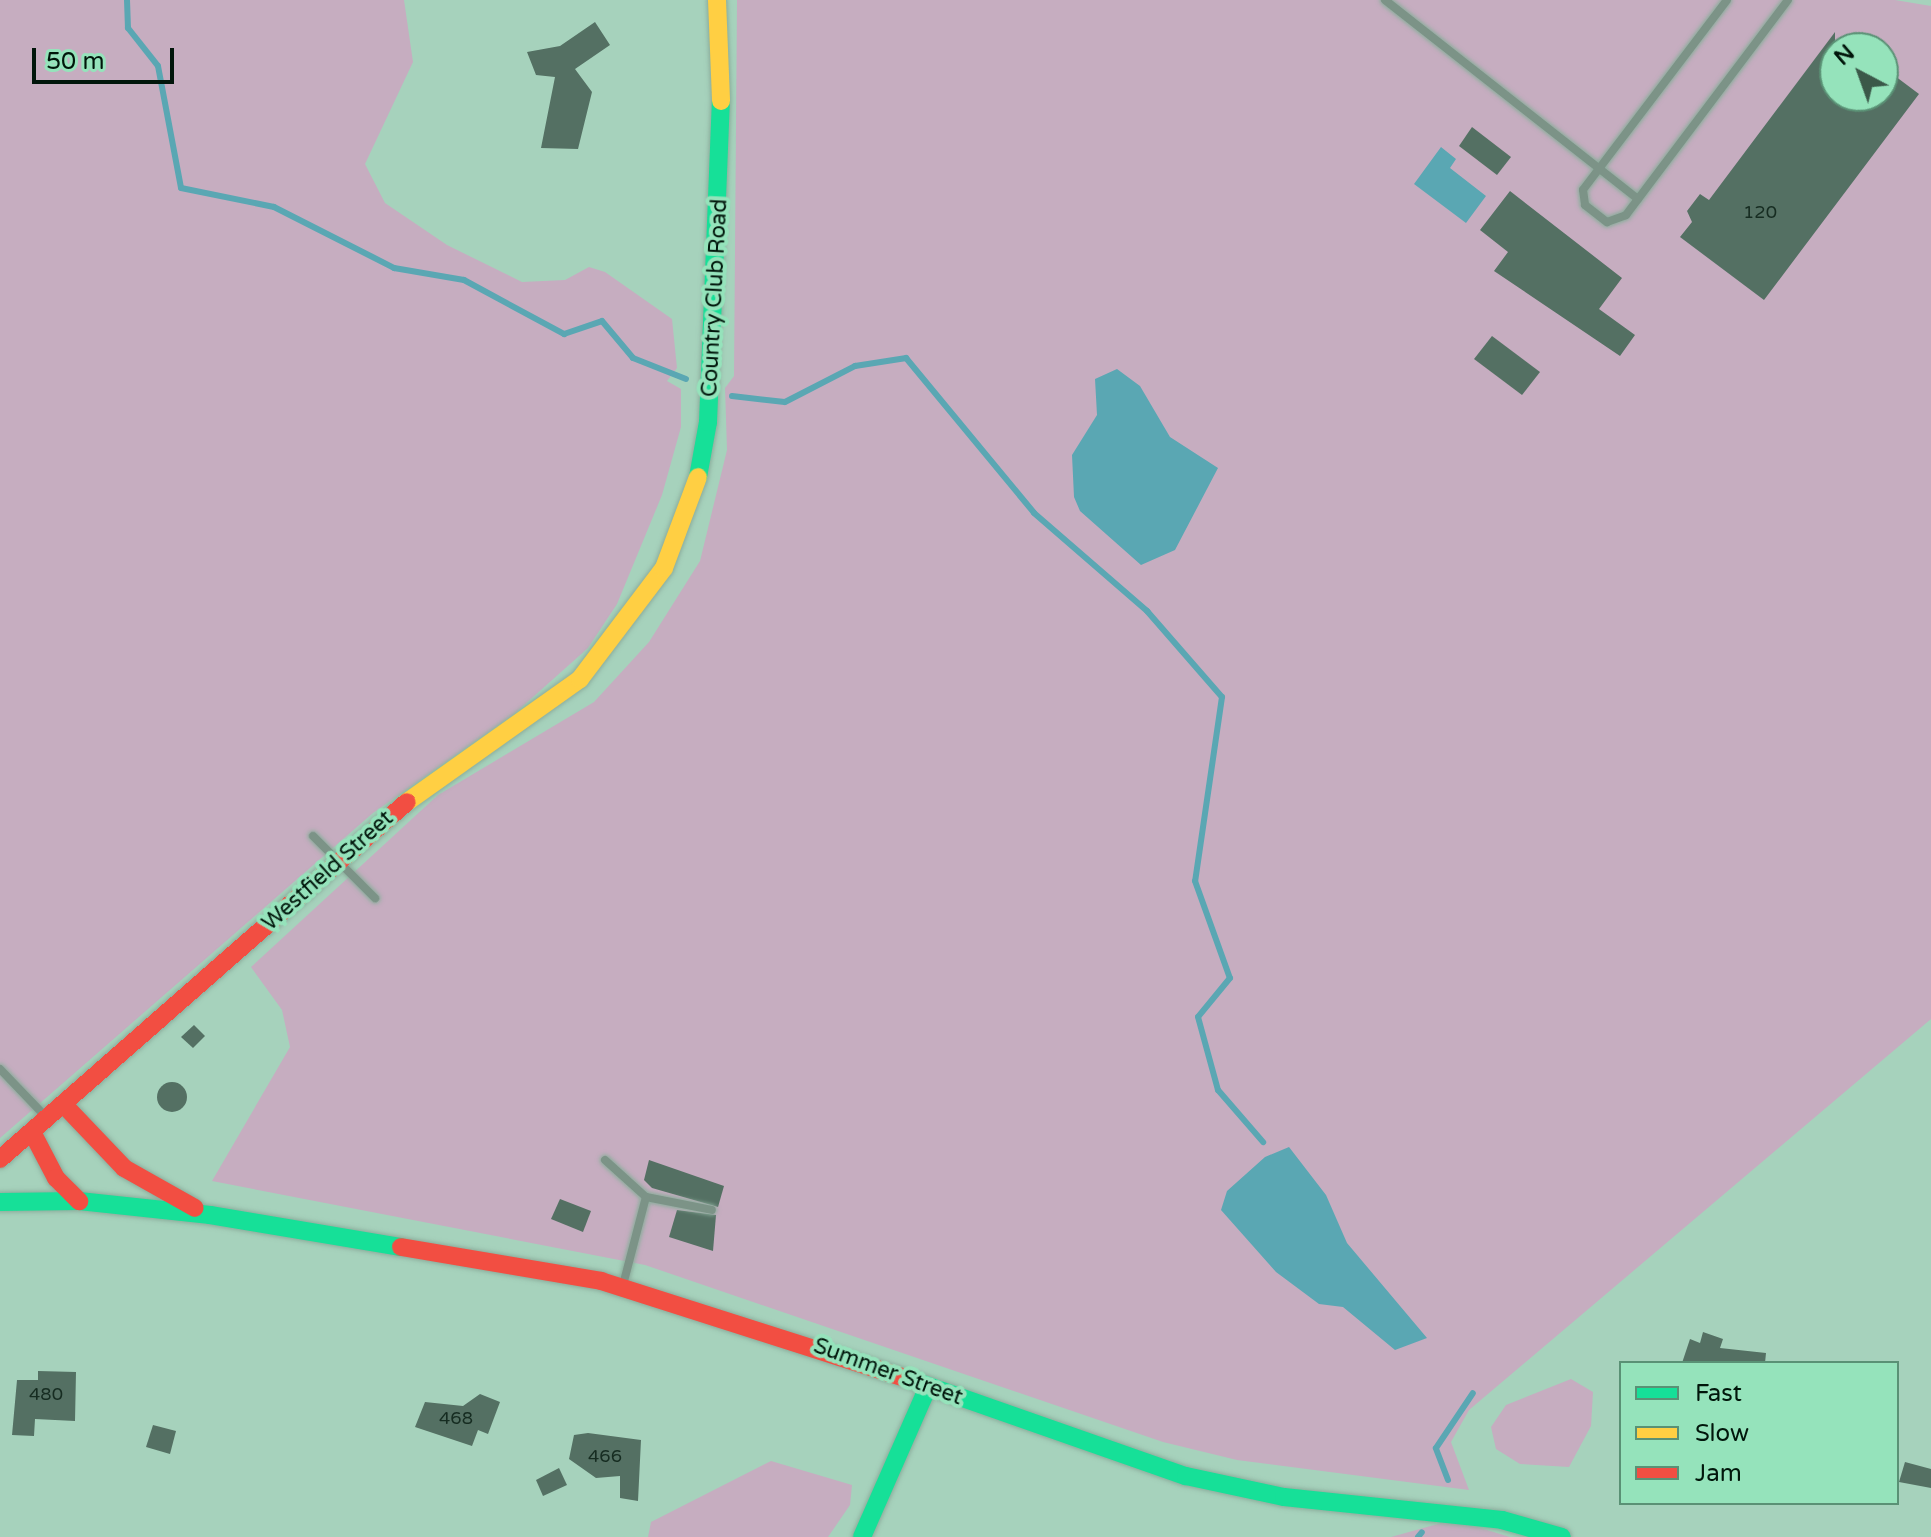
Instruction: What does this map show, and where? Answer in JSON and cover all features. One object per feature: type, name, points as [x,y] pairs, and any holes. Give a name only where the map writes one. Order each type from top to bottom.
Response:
[{"type":"main road","name":"Country Club Road","points":[[653,586],[692,507],[708,422],[723,144],[717,0]]},
{"type":"main road","name":"Westfield Street","points":[[0,1159],[66,1107],[337,861],[580,679],[653,586]]},
{"type":"main road","name":"Summer Street","points":[[66,1107],[124,1168],[210,1215]]},
{"type":"main road","points":[[33,1134],[56,1178],[79,1201]]},
{"type":"main road","name":"Summer Street","points":[[0,1202],[79,1201],[210,1215],[623,1286],[1186,1476],[1284,1497],[1502,1520],[1562,1537]]},
{"type":"main road","points":[[862,1537],[928,1387]]},
{"type":"lane","points":[[1385,0],[1638,199]]},
{"type":"lane","points":[[1727,0],[1581,194],[1596,214],[1615,223],[1638,199],[1788,0]]},
{"type":"lane","points":[[313,836],[375,898]]},
{"type":"lane","points":[[0,1069],[50,1120]]},
{"type":"lane","points":[[605,1160],[646,1197],[712,1210]]},
{"type":"lane","points":[[623,1286],[646,1197]]},
{"type":"shaded area","points":[[0,0],[404,0],[413,62],[365,164],[385,203],[447,245],[522,282],[565,280],[589,267],[605,272],[672,319],[677,368],[667,381],[681,389],[681,427],[662,495],[617,604],[588,648],[514,714],[373,813],[0,1138]]},
{"type":"shaded area","points":[[737,0],[1895,0],[1931,6],[1931,1019],[1469,1410],[1451,1442],[1469,1490],[1237,1460],[1163,1442],[645,1265],[212,1181],[290,1047],[282,1010],[251,967],[438,795],[594,702],[649,642],[700,561],[727,450],[725,388],[734,376]]},
{"type":"shaded area","points":[[1571,1379],[1593,1392],[1591,1426],[1569,1467],[1520,1464],[1496,1449],[1491,1427],[1506,1405]]},
{"type":"shaded area","points":[[771,1461],[852,1485],[850,1505],[828,1537],[648,1537],[651,1522]]},
{"type":"shaded area","points":[[1445,1522],[1477,1527],[1510,1537],[1391,1537]]},
{"type":"water","points":[[1441,147],[1456,159],[1450,168],[1486,196],[1466,223],[1414,184]]},
{"type":"water","points":[[1117,369],[1140,386],[1170,437],[1218,468],[1175,550],[1141,565],[1080,511],[1074,497],[1072,455],[1097,415],[1095,379]]},
{"type":"water","points":[[1289,1147],[1326,1195],[1347,1243],[1427,1338],[1395,1350],[1343,1307],[1319,1304],[1276,1272],[1221,1210],[1227,1191],[1265,1157]]},
{"type":"building","points":[[595,22],[610,45],[575,69],[592,92],[578,149],[541,148],[555,77],[536,75],[527,52],[560,46]]},
{"type":"building","points":[[1819,53],[1819,112],[1899,112],[1899,79],[1919,94],[1764,300],[1680,237],[1692,222],[1687,211],[1700,194],[1709,200]]},
{"type":"building","points":[[1472,127],[1511,157],[1497,175],[1459,146]]},
{"type":"building","points":[[1510,191],[1622,278],[1599,309],[1635,335],[1620,356],[1494,271],[1508,252],[1480,230]]},
{"type":"building","points":[[1492,336],[1540,372],[1522,395],[1474,359]]},
{"type":"building","points":[[194,1025],[205,1036],[193,1048],[181,1037]]},
{"type":"building","points":[[172,1082],[183,1086],[187,1097],[183,1108],[172,1112],[161,1108],[157,1097],[161,1086]]},
{"type":"building","points":[[649,1160],[724,1186],[718,1207],[652,1188],[644,1180]]},
{"type":"building","points":[[560,1199],[591,1211],[583,1232],[551,1219]]},
{"type":"building","points":[[677,1210],[716,1215],[713,1251],[669,1237]]},
{"type":"building","points":[[1703,1332],[1723,1339],[1720,1348],[1766,1353],[1765,1361],[1683,1361],[1690,1339],[1700,1343]]},
{"type":"building","points":[[38,1371],[76,1372],[75,1421],[35,1419],[34,1436],[12,1435],[17,1380],[38,1380]]},
{"type":"building","points":[[480,1394],[500,1402],[488,1434],[478,1430],[472,1446],[415,1427],[425,1402],[463,1406]]},
{"type":"building","points":[[153,1425],[176,1431],[170,1454],[146,1447]]},
{"type":"building","points":[[588,1433],[641,1440],[638,1501],[620,1498],[620,1476],[596,1478],[569,1459],[574,1435]]},
{"type":"building","points":[[1905,1462],[1931,1469],[1931,1488],[1899,1482]]},
{"type":"building","points":[[559,1468],[567,1485],[543,1496],[536,1480]]},
{"type":"waterway","points":[[127,0],[128,28],[158,66],[181,188],[274,207],[394,268],[464,280],[564,334],[602,321],[633,358],[686,379]]},
{"type":"waterway","points":[[732,396],[785,402],[855,366],[906,358],[1034,513],[1147,611],[1222,697],[1195,881],[1230,978],[1198,1017],[1218,1090],[1263,1142]]},
{"type":"waterway","points":[[1448,1480],[1436,1448],[1473,1393]]},
{"type":"waterway","points":[[1418,1537],[1422,1532]]},
{"type":"traffic: fast","points":[[698,477],[708,422],[721,101]]},
{"type":"traffic: fast","points":[[0,1202],[79,1201],[210,1215],[401,1247]]},
{"type":"traffic: fast","points":[[917,1382],[1186,1476],[1284,1497],[1502,1520],[1562,1537]]},
{"type":"traffic: fast","points":[[862,1537],[928,1387]]},
{"type":"traffic: slow","points":[[717,0],[721,101]]},
{"type":"traffic: slow","points":[[407,802],[580,679],[664,568],[698,477]]},
{"type":"traffic: jam","points":[[0,1159],[407,802]]},
{"type":"traffic: jam","points":[[66,1107],[124,1168],[195,1208]]},
{"type":"traffic: jam","points":[[33,1134],[56,1178],[79,1201]]},
{"type":"traffic: jam","points":[[401,1247],[601,1281],[917,1382]]}]
